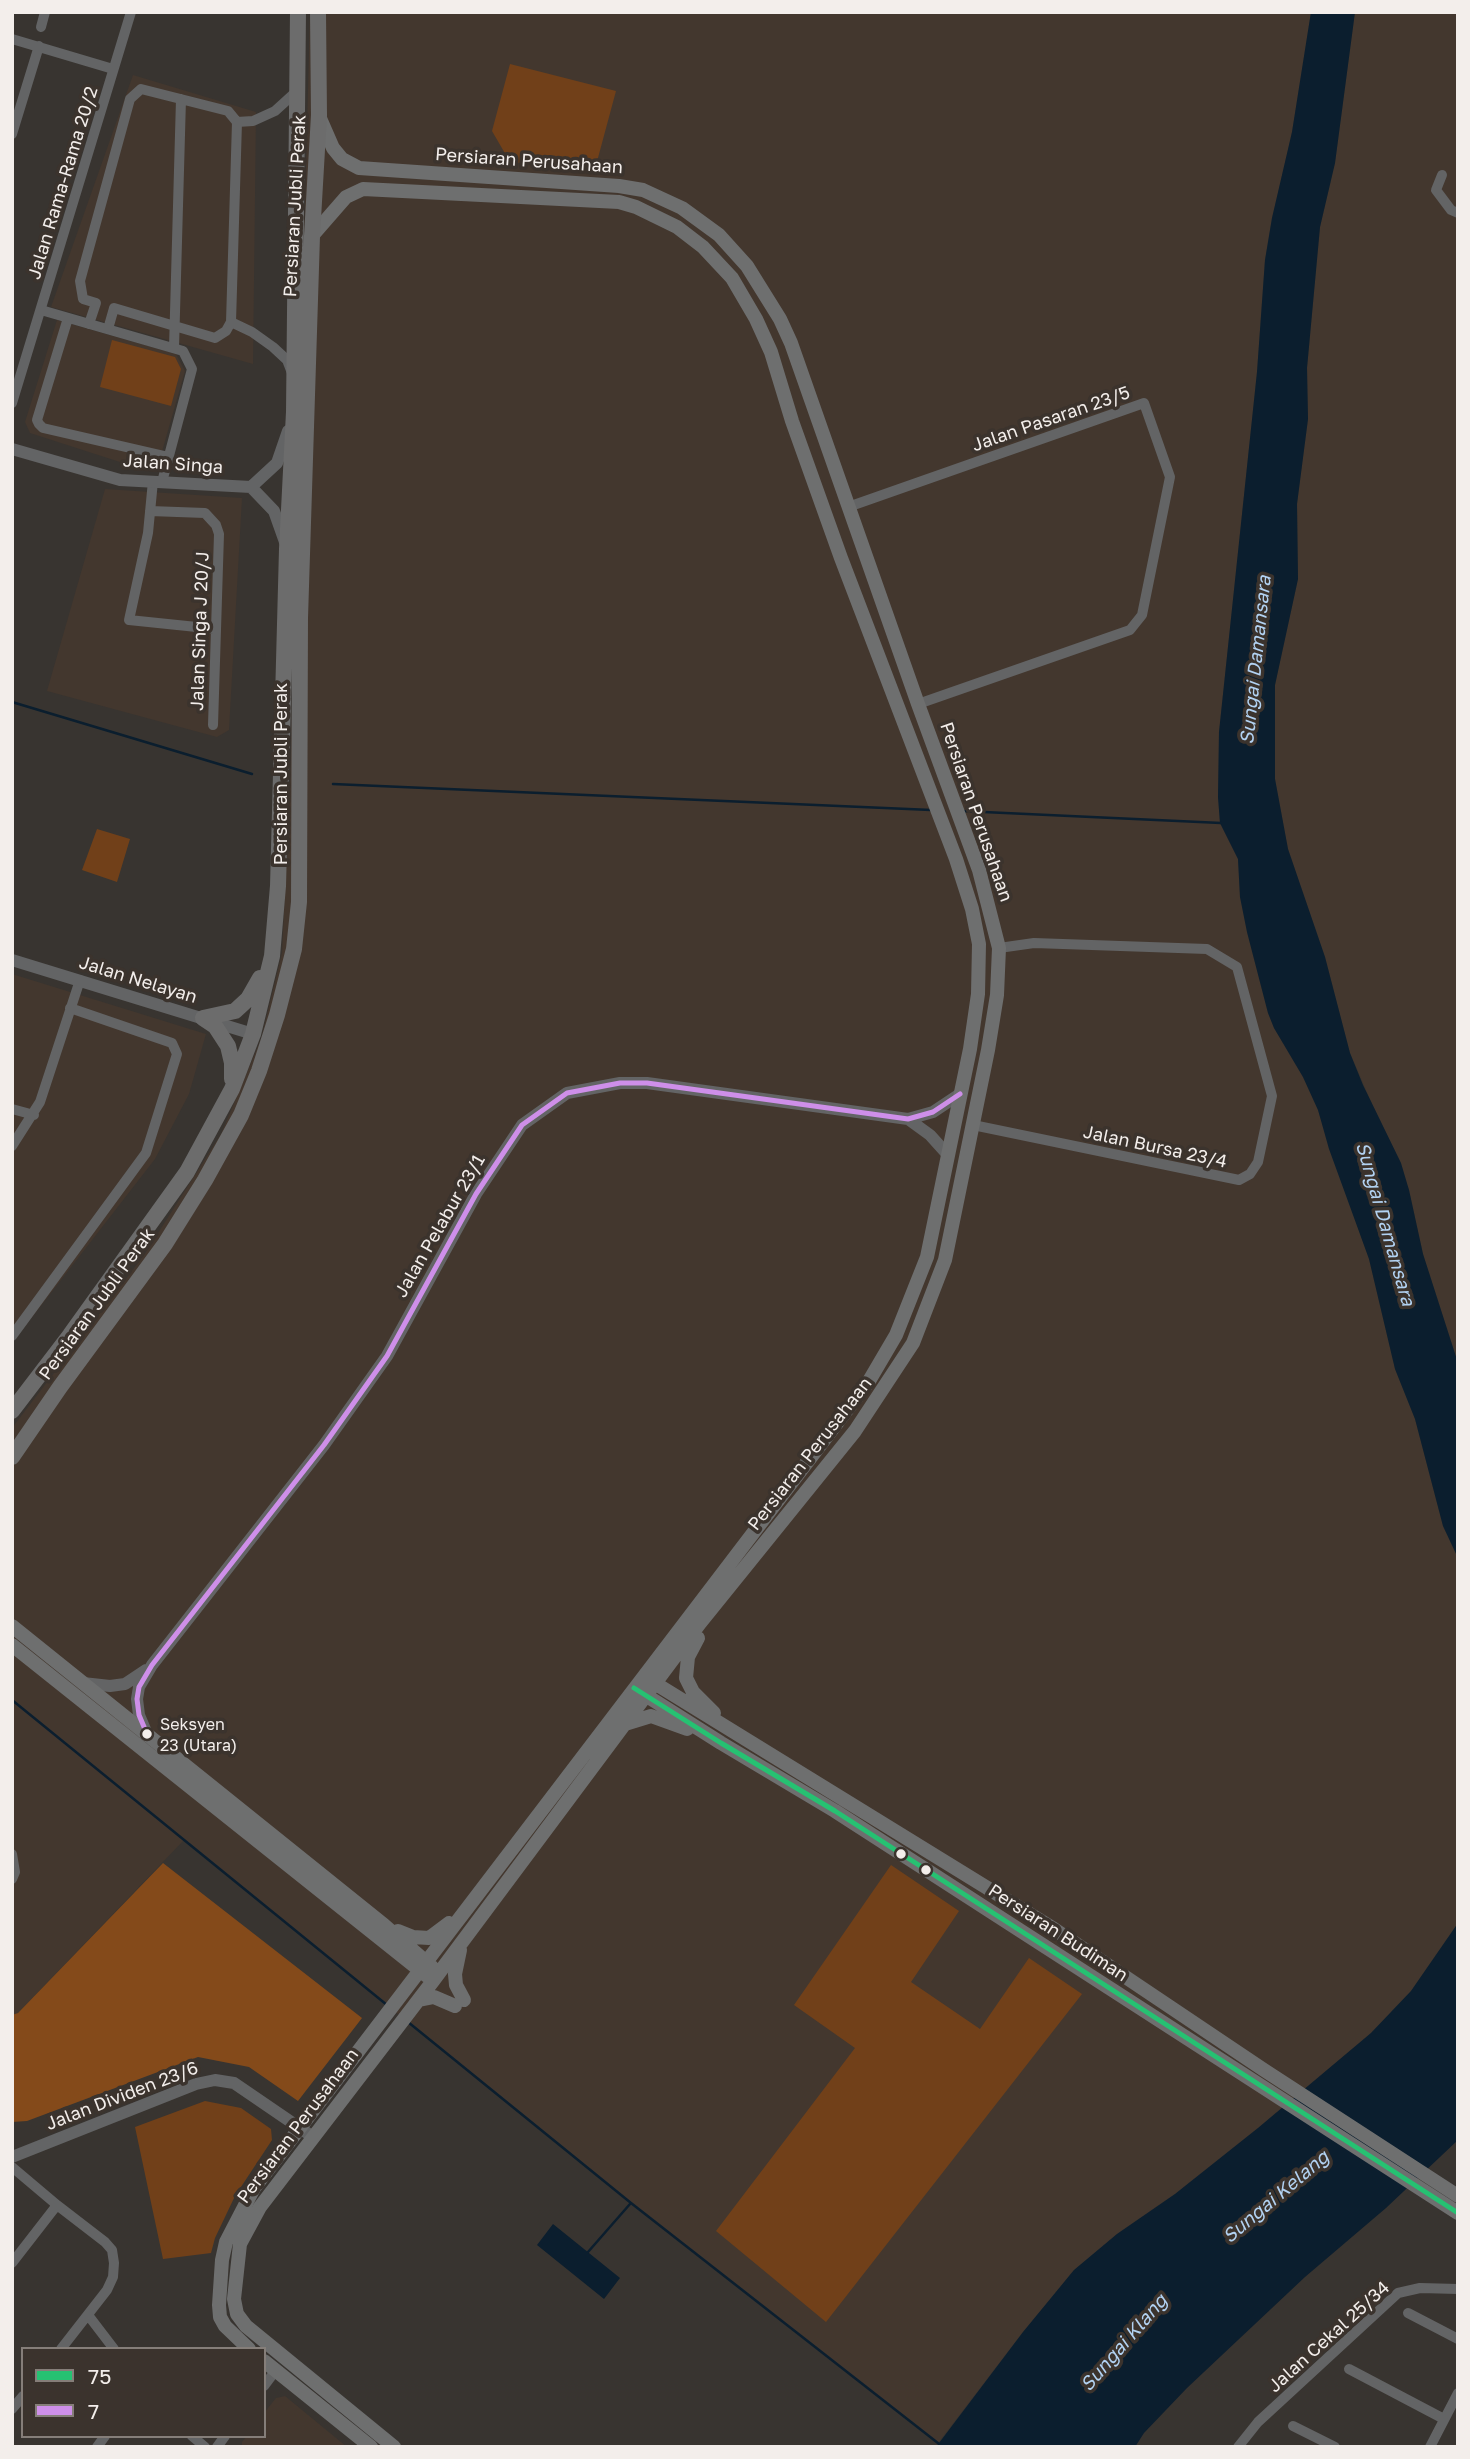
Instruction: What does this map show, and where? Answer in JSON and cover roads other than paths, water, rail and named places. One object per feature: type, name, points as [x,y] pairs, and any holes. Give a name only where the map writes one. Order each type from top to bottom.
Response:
[{"type":"main road","name":"Persiaran Jubli Perak","points":[[12,1411],[187,1172],[232,1089],[253,1034],[272,956],[278,886],[287,549],[295,380],[298,12]]},
{"type":"main road","name":"Persiaran Jubli Perak","points":[[12,1457],[165,1244],[241,1115],[277,1015],[293,949],[299,902],[300,618],[318,115],[318,12]]},
{"type":"main road","name":"Persiaran Perusahaan","points":[[318,115],[333,148],[342,159],[359,168],[619,186],[643,190],[682,208],[719,235],[747,266],[780,318],[791,343],[979,870],[999,948],[997,995],[945,1261],[913,1343],[855,1431],[701,1623],[645,1686],[625,1724],[436,1978],[260,2207],[240,2244],[234,2299],[237,2314],[255,2334],[394,2447]]},
{"type":"main road","name":"Persiaran Perusahaan","points":[[247,2347],[225,2326],[220,2317],[222,2260],[226,2242],[254,2188],[491,1877],[645,1686],[869,1381],[896,1335],[927,1257],[978,994],[979,944],[972,909],[930,790],[837,546],[792,421],[771,352],[756,319],[732,278],[703,247],[677,228],[636,207],[619,202],[363,189],[345,197],[312,236]]},
{"type":"main road","points":[[204,1018],[228,1013],[242,1006],[253,992],[272,956]]},
{"type":"main road","points":[[253,1034],[267,1029],[277,1015]]},
{"type":"main road","points":[[204,1018],[221,1032],[228,1046],[232,1063],[232,1089]]},
{"type":"main road","points":[[701,1623],[698,1638],[686,1665],[686,1678],[693,1692],[734,1732]]},
{"type":"main road","points":[[12,1626],[147,1734],[379,1931],[404,1973],[399,1999]]},
{"type":"main road","points":[[12,1645],[436,1978]]},
{"type":"main road","name":"Persiaran Budiman","points":[[645,1686],[734,1732],[1054,1930],[1259,2075],[1439,2193],[1458,2213]]},
{"type":"main road","name":"Persiaran Budiman","points":[[645,1686],[721,1743],[835,1811],[1098,1983],[1259,2075]]},
{"type":"main road","points":[[625,1724],[651,1716],[721,1743]]},
{"type":"main road","points":[[379,1931],[429,1938],[447,1925],[491,1877]]},
{"type":"main road","points":[[415,2004],[434,1997],[459,2003],[455,1974],[463,1942]]},
{"type":"main road","name":"Persiaran Budiman","points":[[1439,2193],[1458,2196]]},
{"type":"main road","points":[[270,2366],[371,2447]]},
{"type":"street","points":[[41,27],[46,12]]},
{"type":"street","name":"Jalan Rama-Rama 20/2","points":[[12,403],[131,12]]},
{"type":"street","points":[[12,39],[113,69]]},
{"type":"street","points":[[12,134],[39,46]]},
{"type":"street","points":[[89,324],[96,303],[83,299],[80,281],[130,99],[141,89],[228,111],[237,122],[231,322],[226,331],[215,338],[114,308],[108,329]]},
{"type":"street","points":[[237,122],[253,121],[275,111],[296,91]]},
{"type":"street","points":[[174,348],[181,99]]},
{"type":"street","points":[[1442,175],[1436,190],[1451,210],[1458,213]]},
{"type":"street","points":[[41,310],[183,351],[192,369],[169,457],[150,510],[148,534],[129,620],[216,629]]},
{"type":"street","points":[[68,318],[37,420],[39,425],[169,457]]},
{"type":"street","points":[[231,322],[273,346],[286,360],[295,380]]},
{"type":"street","name":"Jalan Pasaran 23/5","points":[[848,507],[1143,403],[1170,477],[1142,615],[1130,630],[918,704]]},
{"type":"street","points":[[287,549],[274,511],[251,487],[277,463],[294,412]]},
{"type":"street","name":"Jalan Singa","points":[[12,449],[120,480],[251,487]]},
{"type":"street","name":"Jalan Singa J 20/J","points":[[150,510],[205,513],[216,525],[219,534],[213,725]]},
{"type":"street","name":"Jalan Bursa 23/4","points":[[973,1125],[1239,1181],[1250,1174],[1258,1162],[1272,1096],[1237,967],[1207,949],[1034,943],[999,948]]},
{"type":"street","name":"Jalan Nelayan","points":[[12,960],[253,1034]]},
{"type":"street","points":[[12,1146],[40,1102],[80,980]]},
{"type":"street","points":[[12,1336],[146,1153],[177,1054],[173,1043],[70,1008]]},
{"type":"street","name":"Jalan Pelabur 23/1","points":[[147,1734],[136,1699],[139,1687],[152,1665],[316,1456],[381,1365],[502,1153],[522,1125],[567,1093],[620,1083],[646,1083],[908,1119],[933,1112],[960,1094]]},
{"type":"street","points":[[12,1109],[34,1115]]},
{"type":"street","points":[[908,1119],[930,1135],[948,1155]]},
{"type":"street","points":[[12,1394],[30,1388]]},
{"type":"street","name":"Jalan Pelabur 23/1","points":[[83,1683],[110,1686],[125,1684],[136,1679],[152,1665]]},
{"type":"street","points":[[12,1854],[15,1872],[12,1880]]},
{"type":"street","name":"Jalan Dividen 23/6","points":[[12,2157],[195,2084],[215,2080],[234,2083],[313,2137]]},
{"type":"street","points":[[12,2167],[106,2242],[112,2250],[113,2277],[107,2290],[63,2347]]},
{"type":"street","points":[[12,2263],[57,2205]]},
{"type":"street","name":"Jalan Cekal 25/34","points":[[1238,2447],[1258,2422],[1398,2293],[1420,2288],[1458,2289]]},
{"type":"street","points":[[1408,2313],[1458,2339]]},
{"type":"street","points":[[88,2315],[112,2347]]},
{"type":"street","points":[[1349,2369],[1444,2419]]},
{"type":"street","points":[[1430,2447],[1458,2393]]},
{"type":"street","points":[[1293,2426],[1335,2447]]},
{"type":"water","name":"Sungai Damansara","points":[[1311,12],[1355,12],[1335,163],[1320,227],[1307,368],[1308,419],[1297,504],[1298,579],[1275,685],[1275,779],[1288,849],[1325,957],[1350,1053],[1401,1163],[1423,1254],[1458,1363],[1458,1558],[1443,1526],[1415,1419],[1395,1369],[1369,1259],[1329,1149],[1318,1110],[1268,1013],[1240,897],[1238,859],[1220,823],[1219,732],[1257,372],[1265,260],[1292,132]]},
{"type":"water","points":[[1458,1923],[1458,2140],[1386,2208],[1305,2277],[1187,2388],[1144,2433],[1135,2447],[936,2447],[1074,2270],[1117,2234],[1175,2194],[1258,2128],[1371,2033],[1411,1991]]},
{"type":"water","points":[[553,2224],[620,2278],[604,2299],[537,2245]]},
{"type":"waterway","points":[[12,702],[252,774]]},
{"type":"waterway","points":[[333,784],[931,810]]},
{"type":"waterway","points":[[962,811],[1221,823]]},
{"type":"waterway","points":[[12,1700],[387,2005]]},
{"type":"waterway","points":[[408,2022],[631,2203],[943,2447]]},
{"type":"waterway","points":[[588,2252],[630,2204]]},
{"type":"place","name":"Seksyen 23 (Utara)","points":[[147,1734]]},
{"type":"water label","name":"Sungai Kelang","points":[[1276,2197]]},
{"type":"water label","name":"Sungai Klang","points":[[1124,2343]]}]
